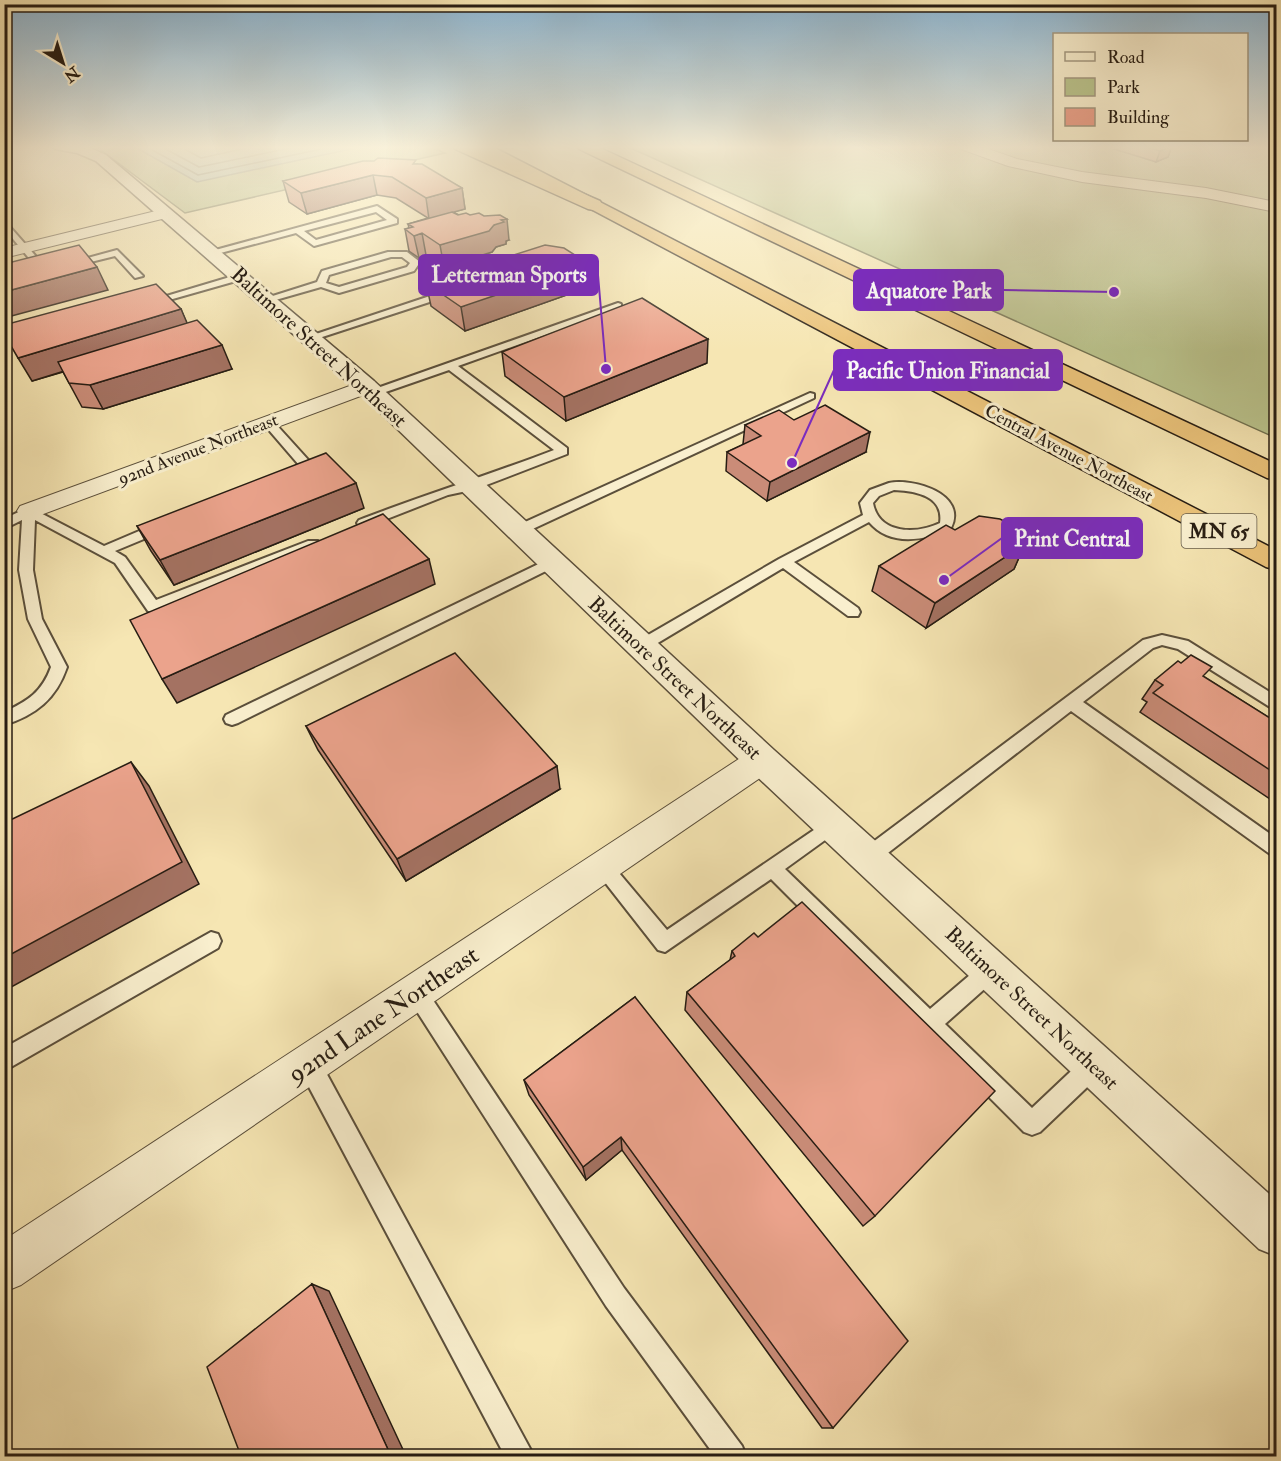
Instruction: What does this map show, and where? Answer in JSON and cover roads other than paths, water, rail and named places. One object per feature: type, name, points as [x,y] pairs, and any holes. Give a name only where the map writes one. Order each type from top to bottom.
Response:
[{"type":"highway","name":"Central Avenue Northeast","points":[[612,214],[1276,561]]},
{"type":"highway","points":[[728,214],[1276,473]]},
{"type":"street","points":[[4,252],[163,214]]},
{"type":"street","name":"Baltimore Street Northeast","points":[[164,214],[213,252],[370,390],[762,760],[1276,1232]]},
{"type":"street","name":"92nd Avenue Northeast","points":[[29,511],[268,422],[370,390]]},
{"type":"street","name":"92nd Lane Northeast","points":[[4,1268],[762,760]]},
{"type":"lane","points":[[213,252],[358,214]]},
{"type":"lane","points":[[298,230],[314,243],[394,221],[384,214]]},
{"type":"lane","points":[[4,222],[45,272],[117,253],[138,276]]},
{"type":"lane","points":[[266,300],[321,284],[339,290],[411,269],[415,262],[404,254],[391,254],[325,273],[321,284]]},
{"type":"lane","points":[[139,305],[240,278]]},
{"type":"lane","points":[[309,338],[466,287]]},
{"type":"lane","points":[[370,390],[452,367],[618,306]]},
{"type":"lane","points":[[4,342],[38,333]]},
{"type":"lane","points":[[347,530],[444,492],[472,486],[562,451],[452,367]]},
{"type":"lane","points":[[519,530],[810,396]]},
{"type":"lane","points":[[268,422],[307,466],[274,479]]},
{"type":"lane","points":[[893,486],[920,488],[932,494],[942,500],[948,509],[949,517],[946,525],[939,531],[915,536],[887,531],[869,517],[865,508],[866,500],[872,493],[893,486]]},
{"type":"lane","points":[[4,525],[29,511]]},
{"type":"lane","points":[[29,511],[120,560],[153,608],[326,539]]},
{"type":"lane","points":[[4,719],[34,705],[47,694],[53,688],[59,667],[35,619],[27,570],[29,511]]},
{"type":"lane","points":[[641,646],[784,562],[869,517]]},
{"type":"lane","points":[[103,551],[178,519]]},
{"type":"lane","points":[[232,719],[553,562]]},
{"type":"lane","points":[[784,562],[853,612]]},
{"type":"lane","points":[[868,857],[1148,644],[1162,640],[1183,645],[1276,704]]},
{"type":"lane","points":[[1072,704],[1276,848]]},
{"type":"lane","points":[[602,867],[665,943],[833,825]]},
{"type":"lane","points":[[772,868],[1032,1124],[1094,1065]]},
{"type":"lane","points":[[4,1060],[211,941]]},
{"type":"lane","points":[[929,1024],[991,970]]},
{"type":"lane","points":[[416,992],[615,1297],[732,1456]]},
{"type":"lane","points":[[309,1064],[520,1456]]},
{"type":"place","name":"Aquatore Park","points":[[1114,292]]},
{"type":"place","name":"Letterman Sports","points":[[606,369]]},
{"type":"place","name":"Pacific Union Financial","points":[[792,463]]},
{"type":"place","name":"Print Central","points":[[944,580]]}]
